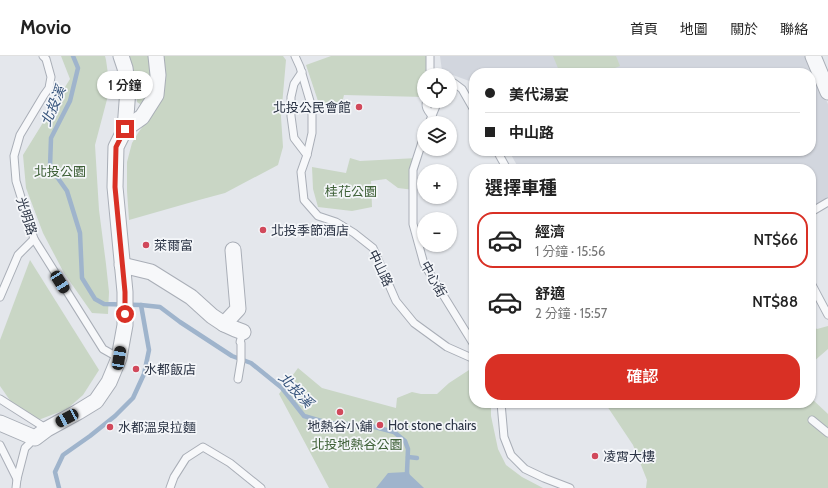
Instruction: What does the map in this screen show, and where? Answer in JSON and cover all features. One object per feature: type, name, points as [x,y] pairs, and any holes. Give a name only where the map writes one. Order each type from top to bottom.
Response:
[{"type":"street","points":[[0,423],[41,433],[96,401],[109,382],[119,358],[125,325],[125,292],[115,187],[116,147],[125,129],[128,89],[125,68],[121,56]]},
{"type":"street","points":[[125,129],[142,117],[156,95],[158,75],[156,56]]},
{"type":"street","points":[[813,56],[827,88]]},
{"type":"street","points":[[224,324],[238,309],[232,250]]},
{"type":"street","points":[[122,265],[151,272],[191,297],[212,316],[235,330],[242,338]]},
{"type":"lane","name":"光明路","points":[[44,56],[51,77],[49,88],[20,134],[14,156],[16,182],[34,239],[103,348],[119,358]]},
{"type":"lane","name":"中山路","points":[[295,56],[302,72],[312,108],[312,133],[301,172],[304,200],[318,216],[336,222],[354,233],[373,248],[396,301],[414,323],[447,347],[469,357]]},
{"type":"lane","points":[[430,56],[431,68]]},
{"type":"lane","points":[[302,72],[294,84],[291,97],[291,116],[294,138],[307,155]]},
{"type":"lane","points":[[457,85],[462,89],[469,101]]},
{"type":"lane","name":"中心街","points":[[418,156],[413,170],[413,224],[424,264],[469,337]]},
{"type":"lane","points":[[816,209],[828,202]]},
{"type":"lane","points":[[0,297],[18,256],[34,239]]},
{"type":"lane","points":[[816,292],[828,315]]},
{"type":"lane","points":[[238,379],[241,361],[242,338]]},
{"type":"lane","points":[[0,399],[41,433],[25,448],[16,488]]},
{"type":"lane","points":[[501,408],[504,437],[511,455],[525,468],[544,478],[570,488]]},
{"type":"lane","points":[[812,420],[828,433]]},
{"type":"lane","points":[[0,445],[17,479]]},
{"type":"lane","points":[[170,488],[174,476],[186,458],[203,446],[230,463],[261,488]]},
{"type":"shaded area","points":[[440,56],[806,56],[812,68],[469,68],[469,81],[457,76],[457,68],[442,68]]},
{"type":"shaded area","points":[[816,78],[828,104],[828,198],[816,204],[816,164],[516,164],[512,156],[816,156]]},
{"type":"green space","name":"北投公園","points":[[61,56],[105,56],[106,60],[110,88],[95,145],[99,210],[109,292],[108,314],[92,313],[64,273],[43,233],[26,188],[23,155],[70,79]]},
{"type":"green space","points":[[128,56],[149,56],[151,80],[149,92],[144,104],[137,102],[132,67]]},
{"type":"green space","points":[[164,56],[283,56],[286,60],[281,117],[283,147],[278,165],[225,193],[129,220],[127,162],[132,143],[151,115],[164,92]]},
{"type":"green space","points":[[331,56],[430,56],[430,68],[417,68],[417,97],[344,95],[342,103],[320,107],[306,65]]},
{"type":"green space","points":[[553,56],[616,56],[620,66],[615,68],[558,68]]},
{"type":"green space","name":"桂花公園","points":[[350,158],[360,161],[417,158],[414,190],[398,188],[386,179],[371,181],[372,207],[352,211],[318,207],[313,189],[312,167],[346,173]]},
{"type":"green space","points":[[30,260],[99,370],[83,395],[67,409],[41,419],[27,420],[16,409],[0,386],[0,340]]},
{"type":"green space","points":[[828,326],[828,349],[816,359],[816,328]]},
{"type":"green space","name":"北投地熱谷公園","points":[[298,368],[322,388],[396,408],[397,398],[412,392],[421,394],[437,394],[449,383],[469,370],[469,408],[491,408],[491,416],[498,449],[506,465],[522,477],[543,488],[329,488],[279,394]]},
{"type":"green space","points":[[816,403],[828,414],[828,488],[646,488],[647,480],[633,445],[608,408],[816,408]]},
{"type":"water","points":[[407,472],[424,488],[376,488],[388,473]]},
{"type":"waterway","name":"北投溪","points":[[73,56],[78,68],[70,101],[51,138],[50,167],[67,191],[80,233],[82,278],[95,299],[104,304],[160,307],[232,356],[251,363],[282,388],[304,416],[328,423],[367,425],[394,432],[405,441],[408,449],[407,472],[409,488]]},
{"type":"waterway","name":"北投溪","points":[[59,488],[55,472],[63,455],[115,416],[133,398],[144,374],[149,350],[141,305]]},
{"type":"waterway","points":[[408,457],[417,458]]},
{"type":"place","name":"北投公民會館","points":[[359,107]]},
{"type":"place","name":"北投季節酒店","points":[[263,230]]},
{"type":"place","name":"萊爾富","points":[[146,245]]},
{"type":"place","name":"水都飯店","points":[[136,369]]},
{"type":"place","name":"地熱谷小舖","points":[[340,412]]},
{"type":"place","name":"Hot stone chairs","points":[[380,425]]},
{"type":"place","name":"水都溫泉拉麵","points":[[110,427]]},
{"type":"place","name":"凌霄大樓","points":[[595,456]]},
{"type":"route","points":[[125,129],[116,147],[115,187],[125,292],[125,314]]}]
